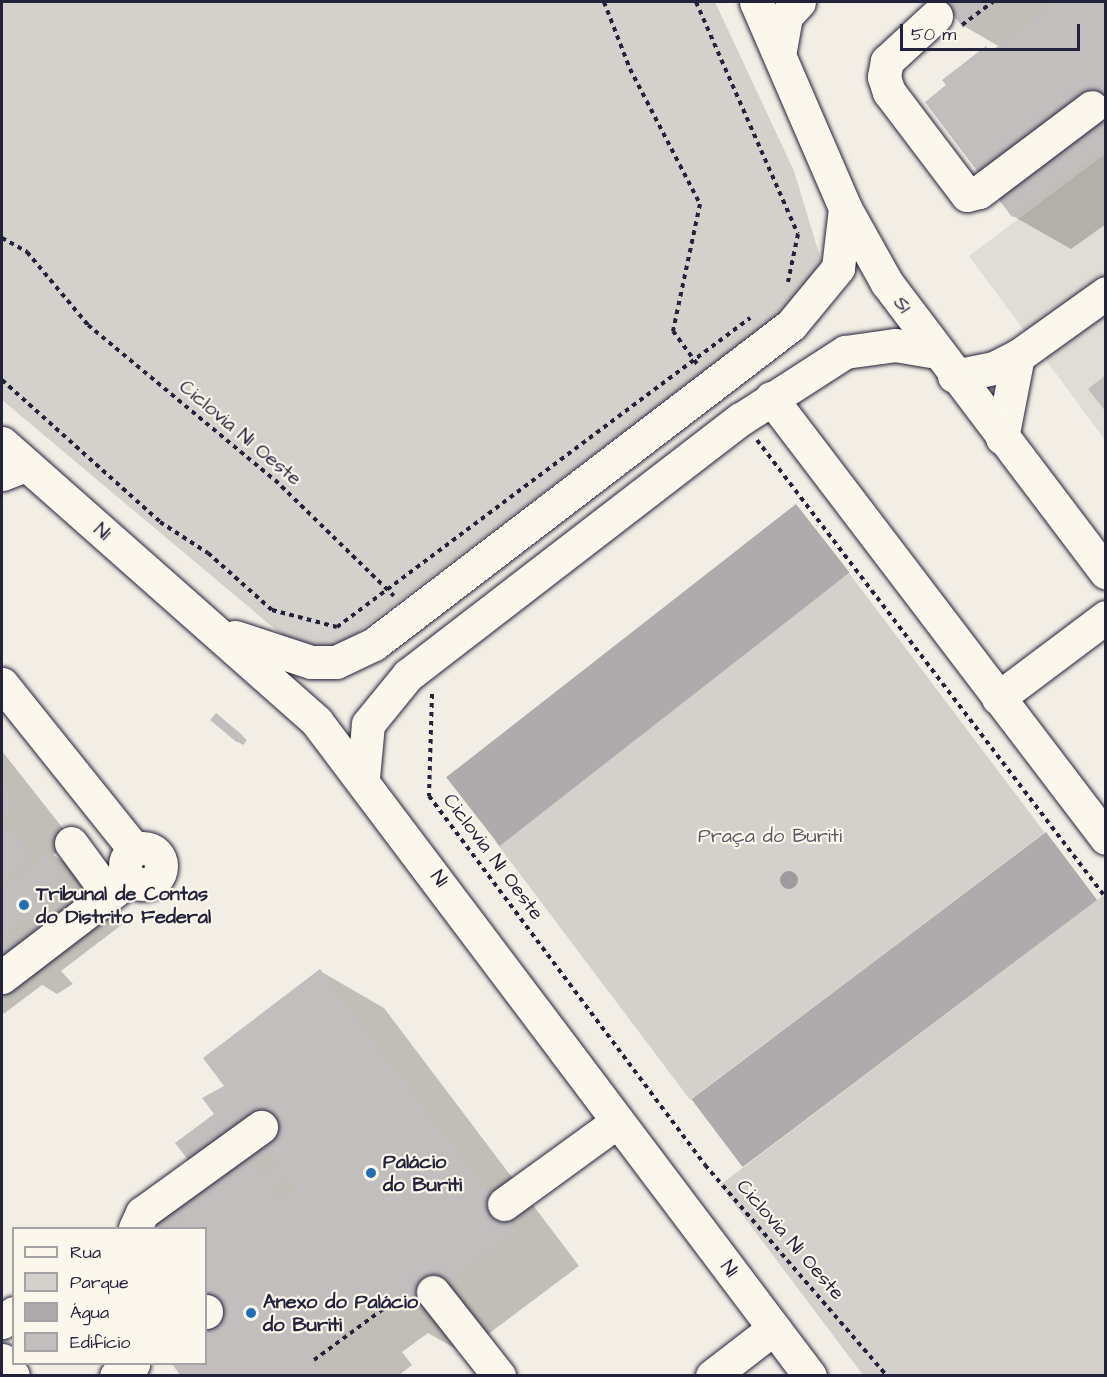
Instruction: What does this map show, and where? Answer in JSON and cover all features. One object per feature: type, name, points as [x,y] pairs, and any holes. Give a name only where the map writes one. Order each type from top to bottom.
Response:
[{"type":"main road","name":"S1","points":[[756,2],[780,50],[845,208],[887,283],[945,364],[1106,573]]},
{"type":"main road","points":[[780,50],[786,16],[799,2]]},
{"type":"main road","points":[[939,6],[887,61],[884,77],[889,92],[968,195],[979,192],[1092,107]]},
{"type":"main road","points":[[216,630],[311,662],[336,662],[374,644],[792,325],[838,268],[845,208]]},
{"type":"main road","points":[[363,777],[368,724],[377,709],[432,653],[771,398],[820,365],[865,346],[945,364],[994,368],[1018,356],[1106,293]]},
{"type":"main road","points":[[1002,438],[1018,356]]},
{"type":"main road","points":[[771,398],[1106,838]]},
{"type":"main road","name":"N1","points":[[2,443],[13,469],[216,630],[317,722],[363,777],[617,1122],[810,1376]]},
{"type":"main road","points":[[998,698],[1106,618]]},
{"type":"main road","points":[[2,684],[124,873]]},
{"type":"main road","points":[[71,843],[124,873]]},
{"type":"main road","points":[[2,977],[124,873]]},
{"type":"main road","points":[[504,1204],[617,1122]]},
{"type":"main road","points":[[139,1221],[261,1127]]},
{"type":"main road","points":[[433,1292],[499,1376]]},
{"type":"main road","points":[[712,1376],[774,1328]]},
{"type":"main road","points":[[2,1360],[13,1376]]},
{"type":"main road","points":[[116,1376],[132,1365]]},
{"type":"path","points":[[696,2],[798,234],[786,293]]},
{"type":"path","name":"Ciclovia N1 Oeste","points":[[2,238],[27,252],[88,326],[275,480],[385,587],[410,618]]},
{"type":"path","points":[[2,381],[160,522],[208,553],[272,610],[337,627],[385,587],[758,312]]},
{"type":"path","name":"Ciclovia N1 Oeste","points":[[432,653],[429,796],[705,1165],[887,1376]]},
{"type":"path","points":[[314,1360],[394,1301]]},
{"type":"shaded area","points":[[1105,154],[1105,440],[969,256]]},
{"type":"green space","points":[[2,2],[715,2],[794,171],[821,260],[814,288],[337,648],[300,650],[2,400]]},
{"type":"green space","name":"Praça do Buriti","points":[[849,573],[1045,833],[690,1100],[494,840]]},
{"type":"green space","points":[[1105,894],[1105,1375],[863,1375],[720,1185]]},
{"type":"water","points":[[796,504],[850,573],[500,846],[446,777]]},
{"type":"water","points":[[1046,832],[1097,900],[743,1167],[691,1099]]},
{"type":"building","points":[[944,2],[998,2],[963,28]]},
{"type":"building","points":[[1058,2],[1106,2],[1106,148],[1012,217],[925,102],[946,85],[942,80],[986,46],[990,52]]},
{"type":"building","points":[[1106,375],[1106,412],[1088,389]]},
{"type":"building","points":[[216,713],[243,735],[237,742],[210,720]]},
{"type":"building","points":[[2,787],[16,807],[2,817]]},
{"type":"building","name":"Tribunal de Contas do Distrito Federal","points":[[11,829],[33,858],[2,882],[2,837]]},
{"type":"building","name":"Tribunal de Contas do Distrito Federal","points":[[47,854],[71,886],[3,938],[17,946],[2,962],[2,888]]},
{"type":"building","name":"Palácio do Buriti","points":[[320,969],[516,1229],[398,1318],[376,1288],[340,1315],[349,1328],[311,1356],[326,1376],[181,1376],[173,1365],[207,1365],[207,1227],[158,1227],[151,1218],[192,1165],[175,1143],[214,1114],[202,1098],[224,1086],[203,1058]],"holes":[[[269,1154],[278,1166],[263,1177],[254,1166]],[[287,1178],[295,1189],[280,1200],[272,1189]]]},
{"type":"place","name":"Tribunal de Contas do Distrito Federal","points":[[24,905]]},
{"type":"place","name":"Palácio do Buriti","points":[[371,1173]]},
{"type":"place","name":"Anexo do Palácio do Buriti","points":[[251,1313]]}]
